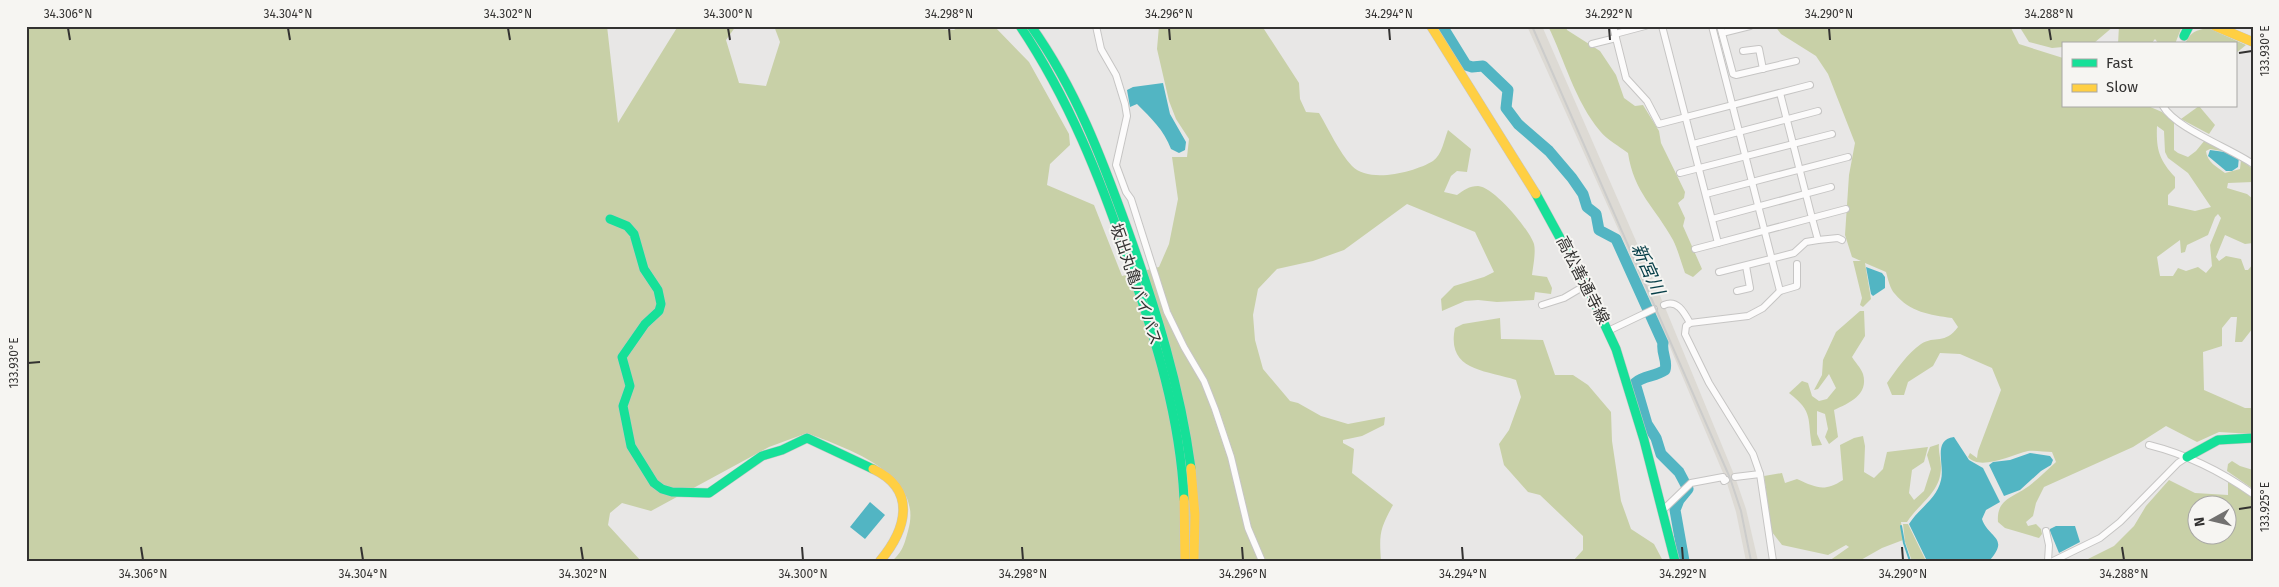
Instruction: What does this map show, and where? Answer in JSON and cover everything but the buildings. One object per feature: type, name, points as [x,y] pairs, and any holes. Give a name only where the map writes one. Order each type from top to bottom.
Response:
[{"type":"main road","name":"坂出丸亀バイパス","points":[[1020,26],[1052,75],[1076,122],[1105,193],[1148,318],[1168,384],[1182,452],[1186,502],[1186,561]]},
{"type":"main road","name":"高松善通寺線","points":[[1431,26],[1542,202],[1608,331],[1628,387],[1663,510],[1675,561]]},
{"type":"main road","points":[[2183,40],[2189,26]]},
{"type":"main road","points":[[2215,26],[2253,42]]},
{"type":"main road","name":"坂出丸亀バイパス","points":[[1032,27],[1065,80],[1098,150],[1158,315],[1180,391],[1191,450],[1195,502],[1194,561]]},
{"type":"main road","points":[[610,220],[628,226],[634,234],[644,269],[661,297],[659,311],[645,324],[625,350],[622,358],[630,386],[623,406],[631,446],[654,483],[662,489],[672,492],[709,493],[762,456],[782,450],[806,438],[883,475],[899,494],[904,506],[905,519],[901,532],[880,561]]},
{"type":"main road","points":[[2188,457],[2214,439],[2230,436],[2253,438]]},
{"type":"street","points":[[1096,26],[1101,49],[1116,75],[1127,116],[1116,165],[1126,192],[1131,199],[1167,312],[1184,347],[1204,381],[1215,409],[1231,457],[1248,528],[1262,561]]},
{"type":"street","points":[[1613,26],[1626,78],[1648,101],[1659,124],[1810,85]]},
{"type":"street","points":[[1592,44],[1645,26]]},
{"type":"street","points":[[1662,26],[1718,243]]},
{"type":"street","points":[[1712,26],[1760,206],[1780,291]]},
{"type":"street","points":[[1750,26],[1721,30],[1733,74],[1736,75],[1796,61]]},
{"type":"street","points":[[1743,51],[1759,49],[1763,69]]},
{"type":"street","points":[[1780,93],[1818,240]]},
{"type":"street","points":[[2166,108],[2174,119],[2228,148],[2253,164]]},
{"type":"street","points":[[1693,144],[1818,111]]},
{"type":"street","points":[[1680,173],[1832,134]]},
{"type":"street","points":[[1706,194],[1848,157]]},
{"type":"street","points":[[1712,219],[1831,187]]},
{"type":"street","points":[[1695,249],[1846,210]]},
{"type":"street","points":[[1719,272],[1794,253],[1806,242],[1838,238],[1842,240]]},
{"type":"street","points":[[1773,561],[1760,474],[1753,454],[1709,383],[1685,334],[1686,326],[1690,323],[1748,316],[1763,308],[1780,291],[1798,286],[1797,264]]},
{"type":"street","points":[[1737,291],[1750,288],[1746,266]]},
{"type":"street","points":[[1542,305],[1564,298],[1586,286]]},
{"type":"street","points":[[1664,305],[1671,302],[1676,303],[1690,323]]},
{"type":"street","points":[[1608,331],[1650,311]]},
{"type":"street","points":[[1148,318],[1167,312]]},
{"type":"street","points":[[2149,445],[2188,457],[2253,494]]},
{"type":"street","points":[[2053,561],[2100,538],[2120,522],[2178,463],[2188,457]]},
{"type":"street","points":[[1735,477],[1760,474]]},
{"type":"street","points":[[1663,510],[1687,487],[1723,477],[1724,481],[1726,480]]},
{"type":"street","points":[[2046,531],[2049,546],[2048,561]]},
{"type":"shaded area","points":[[1527,26],[1542,26],[1664,305],[1735,477],[1746,509],[1758,561],[1746,561],[1736,512],[1726,480],[1654,309]]},
{"type":"green space","points":[[26,26],[607,26],[618,123],[678,26],[736,26],[726,40],[739,83],[766,86],[780,42],[774,26],[891,26],[954,30],[959,26],[994,26],[1029,62],[1069,134],[1070,145],[1050,164],[1047,185],[1094,205],[1122,276],[1159,267],[1169,244],[1178,199],[1172,157],[1187,157],[1189,139],[1176,119],[1169,101],[1157,49],[1159,26],[1262,26],[1299,83],[1300,99],[1306,112],[1319,113],[1343,154],[1352,166],[1360,171],[1369,174],[1392,174],[1425,165],[1439,155],[1448,130],[1471,149],[1467,172],[1457,171],[1451,176],[1444,192],[1457,195],[1464,190],[1478,186],[1493,193],[1518,219],[1531,237],[1535,251],[1532,275],[1547,277],[1552,288],[1551,294],[1535,292],[1534,300],[1465,301],[1442,311],[1441,299],[1454,286],[1494,272],[1475,232],[1407,204],[1344,250],[1313,261],[1277,269],[1258,289],[1253,315],[1255,340],[1263,369],[1290,401],[1298,403],[1321,416],[1348,424],[1385,417],[1384,425],[1362,436],[1343,440],[1343,443],[1354,449],[1352,473],[1393,505],[1381,532],[1381,561],[892,561],[903,548],[908,531],[910,511],[905,494],[894,479],[879,467],[842,447],[807,433],[769,447],[651,511],[622,503],[610,513],[608,525],[641,561],[26,561]]},
{"type":"green space","points":[[1548,26],[1566,26],[1567,30],[1600,51],[1616,75],[1624,98],[1635,106],[1643,105],[1659,131],[1661,143],[1685,192],[1684,198],[1678,203],[1685,218],[1683,226],[1702,269],[1693,277],[1685,273],[1673,240],[1640,189],[1631,167],[1628,153],[1603,134],[1584,107]]},
{"type":"green space","points":[[1775,26],[2010,26],[2019,44],[2062,58],[2062,108],[2153,108],[2162,112],[2174,122],[2174,150],[2178,153],[2188,157],[2205,140],[2227,152],[2210,149],[2206,151],[2210,161],[2225,173],[2240,169],[2241,160],[2253,169],[2253,182],[2228,183],[2227,188],[2247,194],[2253,199],[2253,243],[2245,244],[2225,235],[2216,257],[2219,261],[2226,256],[2241,259],[2245,270],[2248,270],[2253,264],[2253,328],[2242,342],[2235,342],[2237,317],[2231,317],[2222,328],[2222,346],[2203,352],[2204,390],[2245,408],[2253,408],[2253,434],[2219,432],[2197,442],[2166,426],[2133,447],[2044,487],[2036,503],[2033,516],[2026,522],[2028,526],[2036,524],[2041,529],[2042,534],[2039,538],[2005,528],[1998,522],[1998,514],[2003,503],[2029,486],[2056,462],[2052,452],[2028,451],[1996,461],[1980,463],[1968,457],[1970,453],[1977,458],[2001,390],[1992,368],[1960,354],[1940,353],[1933,366],[1908,382],[1904,395],[1892,395],[1887,383],[1911,352],[1926,341],[1949,336],[1958,327],[1952,318],[1921,312],[1907,305],[1893,292],[1886,272],[1865,263],[1871,299],[1863,307],[1860,305],[1862,298],[1853,261],[1861,261],[1852,257],[1845,235],[1849,175],[1855,143],[1828,74],[1816,56],[1781,34]],"holes":[[[2157,126],[2164,131],[2165,152],[2168,158],[2188,173],[2211,207],[2195,211],[2168,205],[2168,195],[2175,188],[2175,177],[2165,165],[2160,154],[2157,141]],[[2218,214],[2221,218],[2210,245],[2212,266],[2206,273],[2198,267],[2186,271],[2178,268],[2173,276],[2160,276],[2157,257],[2180,240],[2181,253],[2185,252],[2187,245],[2208,235]]]},
{"type":"green space","points":[[2019,26],[2114,26],[2095,42],[2062,42],[2062,47],[2052,48],[2029,42]]},
{"type":"green space","points":[[2119,26],[2182,26],[2176,42],[2157,42],[2155,39],[2153,42],[2118,42]]},
{"type":"green space","points":[[2208,28],[2246,45],[2236,53],[2236,42],[2186,42],[2194,32]]},
{"type":"green space","points":[[2196,108],[2201,108],[2215,125],[2209,134],[2181,119]]},
{"type":"green space","points":[[1860,311],[1864,311],[1865,336],[1852,357],[1863,374],[1863,388],[1851,401],[1834,410],[1838,437],[1829,444],[1825,437],[1828,429],[1825,414],[1817,411],[1817,434],[1822,445],[1812,446],[1806,411],[1789,393],[1802,381],[1808,383],[1812,396],[1819,401],[1827,399],[1836,388],[1829,374],[1818,389],[1814,390],[1822,375],[1823,360],[1836,332]]},
{"type":"green space","points":[[1500,318],[1501,339],[1543,340],[1555,375],[1573,375],[1588,385],[1611,412],[1612,441],[1621,501],[1631,529],[1654,544],[1663,561],[1573,561],[1583,550],[1583,536],[1540,495],[1528,492],[1504,465],[1499,444],[1509,430],[1521,397],[1516,380],[1470,366],[1462,361],[1456,353],[1454,342],[1455,328],[1463,324]]},
{"type":"green space","points":[[1863,436],[1865,446],[1864,472],[1874,478],[1883,469],[1887,452],[1928,447],[1924,462],[1912,470],[1909,493],[1914,500],[1924,491],[1931,469],[1927,455],[1930,447],[1939,444],[1941,467],[1937,484],[1907,522],[1901,522],[1903,540],[1882,548],[1859,561],[1829,561],[1849,547],[1846,545],[1828,555],[1782,545],[1772,532],[1764,476],[1782,473],[1785,483],[1797,479],[1820,487],[1836,484],[1843,480],[1840,445]]},
{"type":"green space","points":[[2232,461],[2253,470],[2253,489],[2227,471],[2228,464]]},
{"type":"green space","points":[[2169,480],[2195,493],[2212,494],[2186,494],[2186,544],[2236,544],[2236,494],[2228,494],[2228,481],[2253,498],[2253,561],[2084,561],[2114,546],[2134,526],[2146,506]]},
{"type":"green space","points":[[1903,524],[1908,524],[1926,561],[1912,561],[1905,542]]},
{"type":"water","points":[[1163,83],[1170,114],[1186,142],[1185,150],[1179,153],[1171,149],[1161,130],[1137,104],[1130,107],[1127,90],[1133,87]]},
{"type":"water","points":[[2210,150],[2232,153],[2239,157],[2238,167],[2232,171],[2226,171],[2208,156]]},
{"type":"water","points":[[1866,267],[1882,273],[1885,277],[1885,288],[1873,296],[1871,294]]},
{"type":"water","points":[[1954,437],[1969,460],[1983,468],[2000,502],[1986,510],[1982,519],[1998,542],[1996,552],[1990,560],[1927,561],[1909,524],[1936,493],[1942,474],[1941,448],[1947,439]]},
{"type":"water","points":[[2030,453],[2050,456],[2053,460],[2051,465],[2041,471],[2020,490],[2004,496],[1989,465],[1993,462],[2010,460]]},
{"type":"water","points":[[870,502],[885,515],[865,539],[850,527]]},
{"type":"water","points":[[2056,526],[2075,526],[2080,542],[2059,553],[2050,531],[2050,529]]},
{"type":"waterway","name":"新宮川","points":[[1442,26],[1466,65],[1472,67],[1483,66],[1508,90],[1506,108],[1518,124],[1549,151],[1572,178],[1583,194],[1587,207],[1596,214],[1599,230],[1616,239],[1663,343],[1666,363],[1665,370],[1635,383],[1647,424],[1656,438],[1661,454],[1679,472],[1688,489],[1679,500],[1675,510],[1684,561]]},
{"type":"waterway","points":[[1901,526],[1910,561]]},
{"type":"railway","points":[[1532,26],[1730,478],[1741,511],[1751,561]]},
{"type":"traffic: fast","points":[[1020,26],[1038,54],[1069,111],[1095,171],[1118,232],[1165,379],[1178,438],[1184,499]]},
{"type":"traffic: fast","points":[[1031,26],[1061,74],[1087,125],[1128,231],[1148,289],[1174,378],[1191,468]]},
{"type":"traffic: fast","points":[[2184,36],[2189,26]]},
{"type":"traffic: fast","points":[[1536,194],[1589,291],[1616,349],[1644,440],[1675,561]]},
{"type":"traffic: fast","points":[[610,219],[627,226],[634,234],[644,269],[658,290],[661,304],[659,311],[645,324],[622,357],[630,386],[623,406],[631,446],[654,483],[662,489],[672,492],[709,493],[762,456],[782,450],[807,438],[873,469]]},
{"type":"traffic: fast","points":[[2187,457],[2218,440],[2253,438]]},
{"type":"traffic: slow","points":[[1431,26],[1536,194]]},
{"type":"traffic: slow","points":[[2215,26],[2253,42]]},
{"type":"traffic: slow","points":[[1191,468],[1195,515],[1194,561]]},
{"type":"traffic: slow","points":[[873,469],[887,478],[897,488],[902,499],[903,511],[901,524],[896,536],[880,561]]},
{"type":"traffic: slow","points":[[1184,499],[1185,561]]}]
